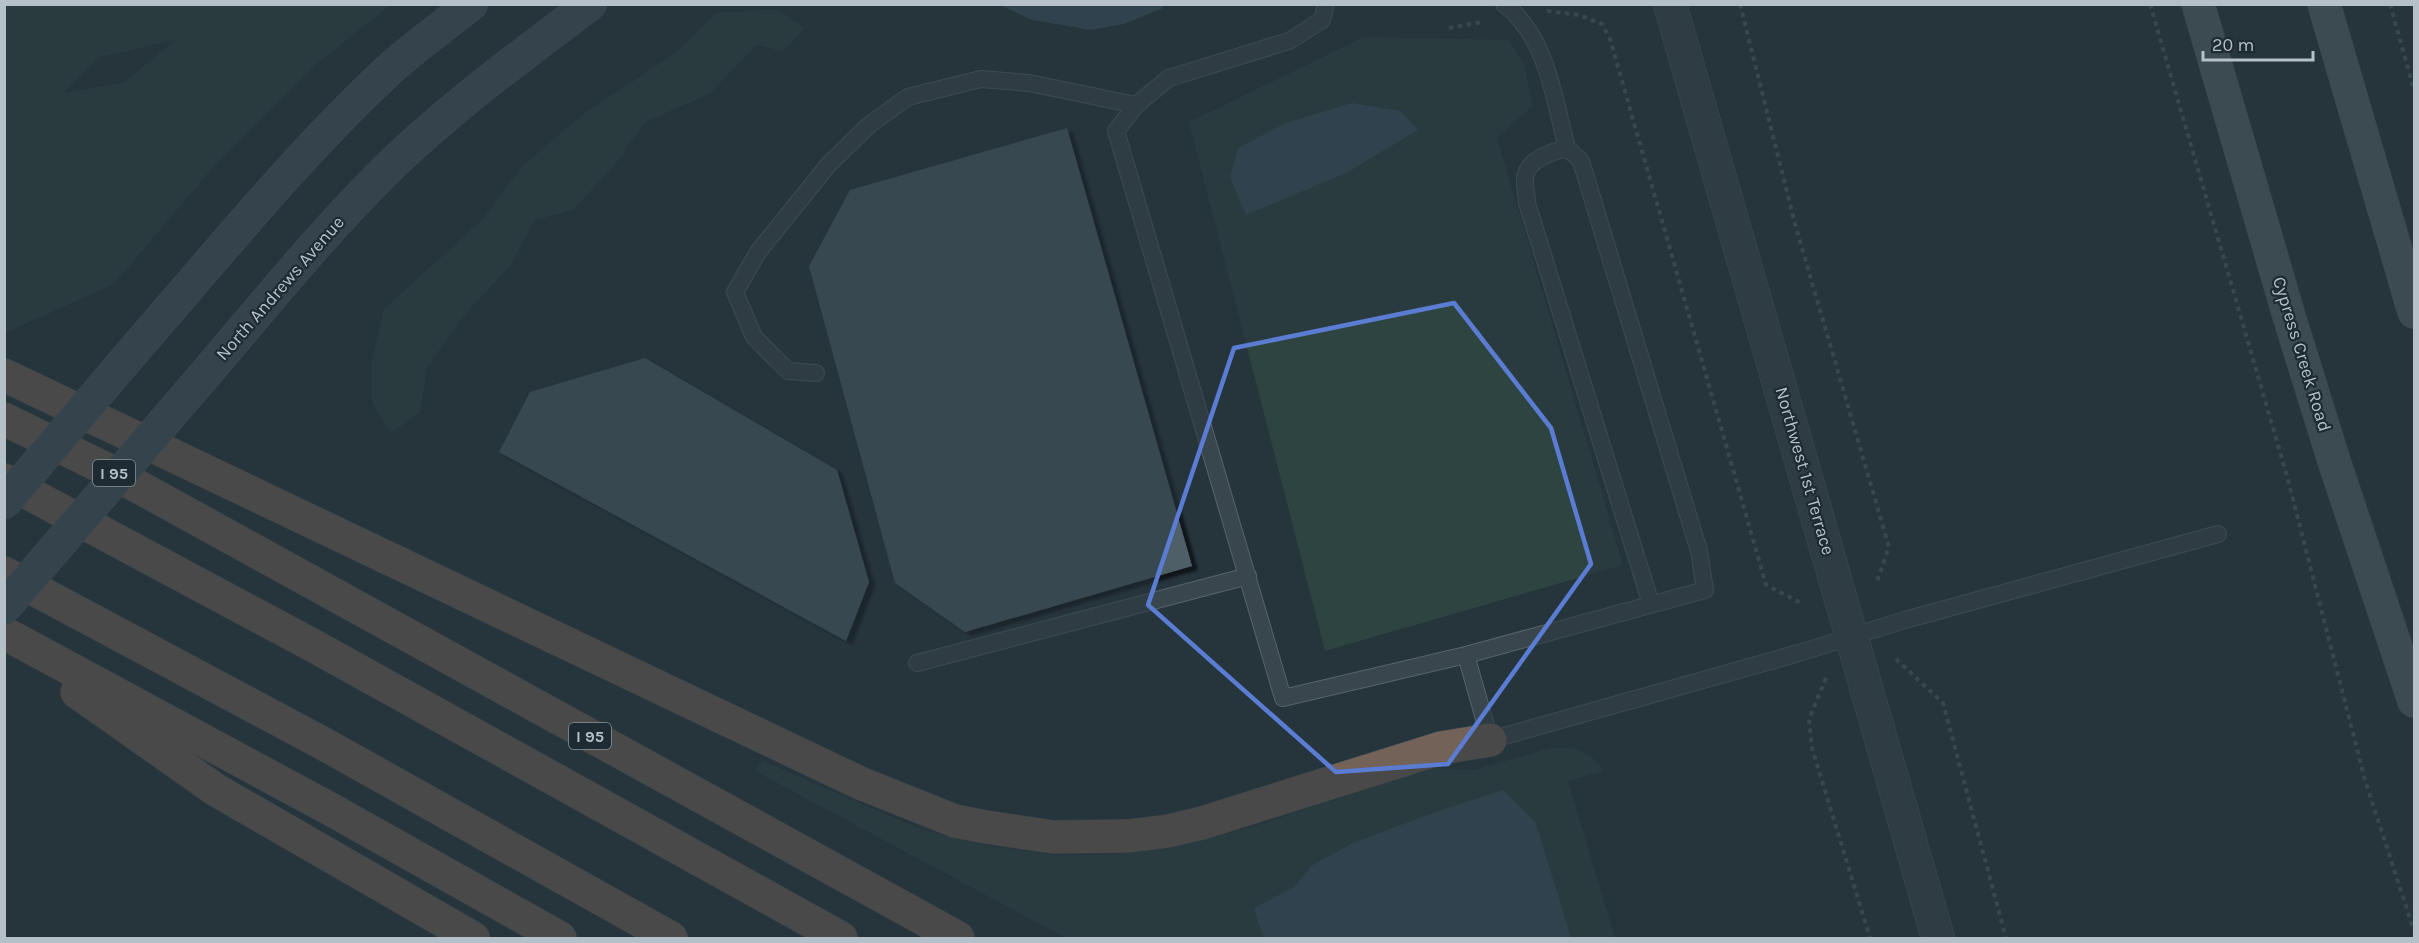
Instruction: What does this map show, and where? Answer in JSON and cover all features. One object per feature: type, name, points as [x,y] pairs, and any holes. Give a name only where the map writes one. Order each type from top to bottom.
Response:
[{"type":"highway","points":[[4,375],[843,776],[955,821],[1053,837],[1090,838],[1168,831],[1235,814],[1441,748],[1490,740]]},
{"type":"highway","name":"I 95","points":[[4,419],[108,470],[958,939]]},
{"type":"highway","points":[[4,480],[324,652],[841,939]]},
{"type":"highway","points":[[4,573],[324,744],[671,939]]},
{"type":"highway","points":[[4,633],[332,810],[560,939]]},
{"type":"highway","points":[[4,641],[216,790],[473,939]]},
{"type":"main road","points":[[4,503],[136,348],[340,118],[394,66],[471,4]]},
{"type":"main road","name":"North Andrews Avenue","points":[[4,608],[326,231],[434,125],[498,73],[590,4]]},
{"type":"main road","name":"Cypress Creek Road","points":[[2198,4],[2334,461],[2415,701]]},
{"type":"main road","points":[[2324,4],[2415,312]]},
{"type":"street","name":"Northwest 1st Terrace","points":[[1670,4],[1938,939]]},
{"type":"lane","points":[[1326,4],[1322,20],[1289,41],[1169,78],[1136,105],[1116,131],[1283,698],[1466,655],[1705,590],[1699,550],[1581,161],[1567,148],[1544,64],[1533,37],[1528,27],[1504,4]]},
{"type":"lane","points":[[816,373],[788,371],[753,337],[735,292],[764,244],[829,164],[869,125],[908,97],[981,79],[1029,83],[1136,105]]},
{"type":"lane","points":[[1567,148],[1550,153],[1532,163],[1525,176],[1527,203],[1651,604]]},
{"type":"lane","points":[[1466,655],[1490,740],[2218,534]]},
{"type":"lane","points":[[917,663],[1248,576]]},
{"type":"path","points":[[1740,4],[1795,224],[1889,547],[1876,584]]},
{"type":"path","points":[[2150,4],[2287,476],[2365,780],[2415,931]]},
{"type":"path","points":[[2390,4],[2415,90]]},
{"type":"path","points":[[1539,9],[1580,15],[1602,24],[1610,39],[1766,585],[1803,604]]},
{"type":"path","points":[[1449,28],[1486,22]]},
{"type":"path","points":[[1896,659],[1943,703],[2006,939]]},
{"type":"path","points":[[1828,675],[1809,719],[1812,748],[1870,939]]},
{"type":"highlighted area","points":[[1454,303],[1551,428],[1591,564],[1448,764],[1336,772],[1148,605],[1234,348]]},
{"type":"green space","points":[[5,4],[390,4],[317,64],[215,165],[114,284],[5,333]],"holes":[[[176,40],[123,83],[63,93],[100,57]]]},
{"type":"green space","points":[[777,9],[805,28],[783,51],[757,45],[709,94],[645,122],[614,166],[573,210],[535,220],[509,267],[469,310],[427,367],[420,412],[391,433],[372,403],[372,360],[384,309],[483,219],[520,168],[582,115],[677,52],[716,13]]},
{"type":"green space","points":[[1364,37],[1509,40],[1524,64],[1533,106],[1497,138],[1623,565],[1325,651],[1189,122]]},
{"type":"green space","points":[[1573,747],[1592,757],[1603,771],[1568,781],[1615,938],[1571,938],[1536,823],[1311,866],[1294,887],[1254,908],[1262,934],[1266,938],[1066,938],[755,771],[763,761],[918,828],[983,845],[1055,855],[1118,854],[1189,843],[1252,827],[1431,768],[1474,770],[1551,748]]},
{"type":"water","points":[[1000,5],[1164,5],[1161,9],[1124,24],[1091,30],[1032,20]]},
{"type":"water","points":[[1352,103],[1401,111],[1418,130],[1348,172],[1246,215],[1230,177],[1238,148],[1286,123]]},
{"type":"water","points":[[1503,790],[1536,823],[1571,938],[1266,938],[1262,934],[1254,908],[1294,887],[1311,866],[1355,842]]},
{"type":"building","points":[[1067,128],[1192,566],[965,632],[895,583],[809,266],[850,190]]},
{"type":"building","points":[[645,358],[837,470],[869,582],[846,641],[499,452],[530,392]]}]
